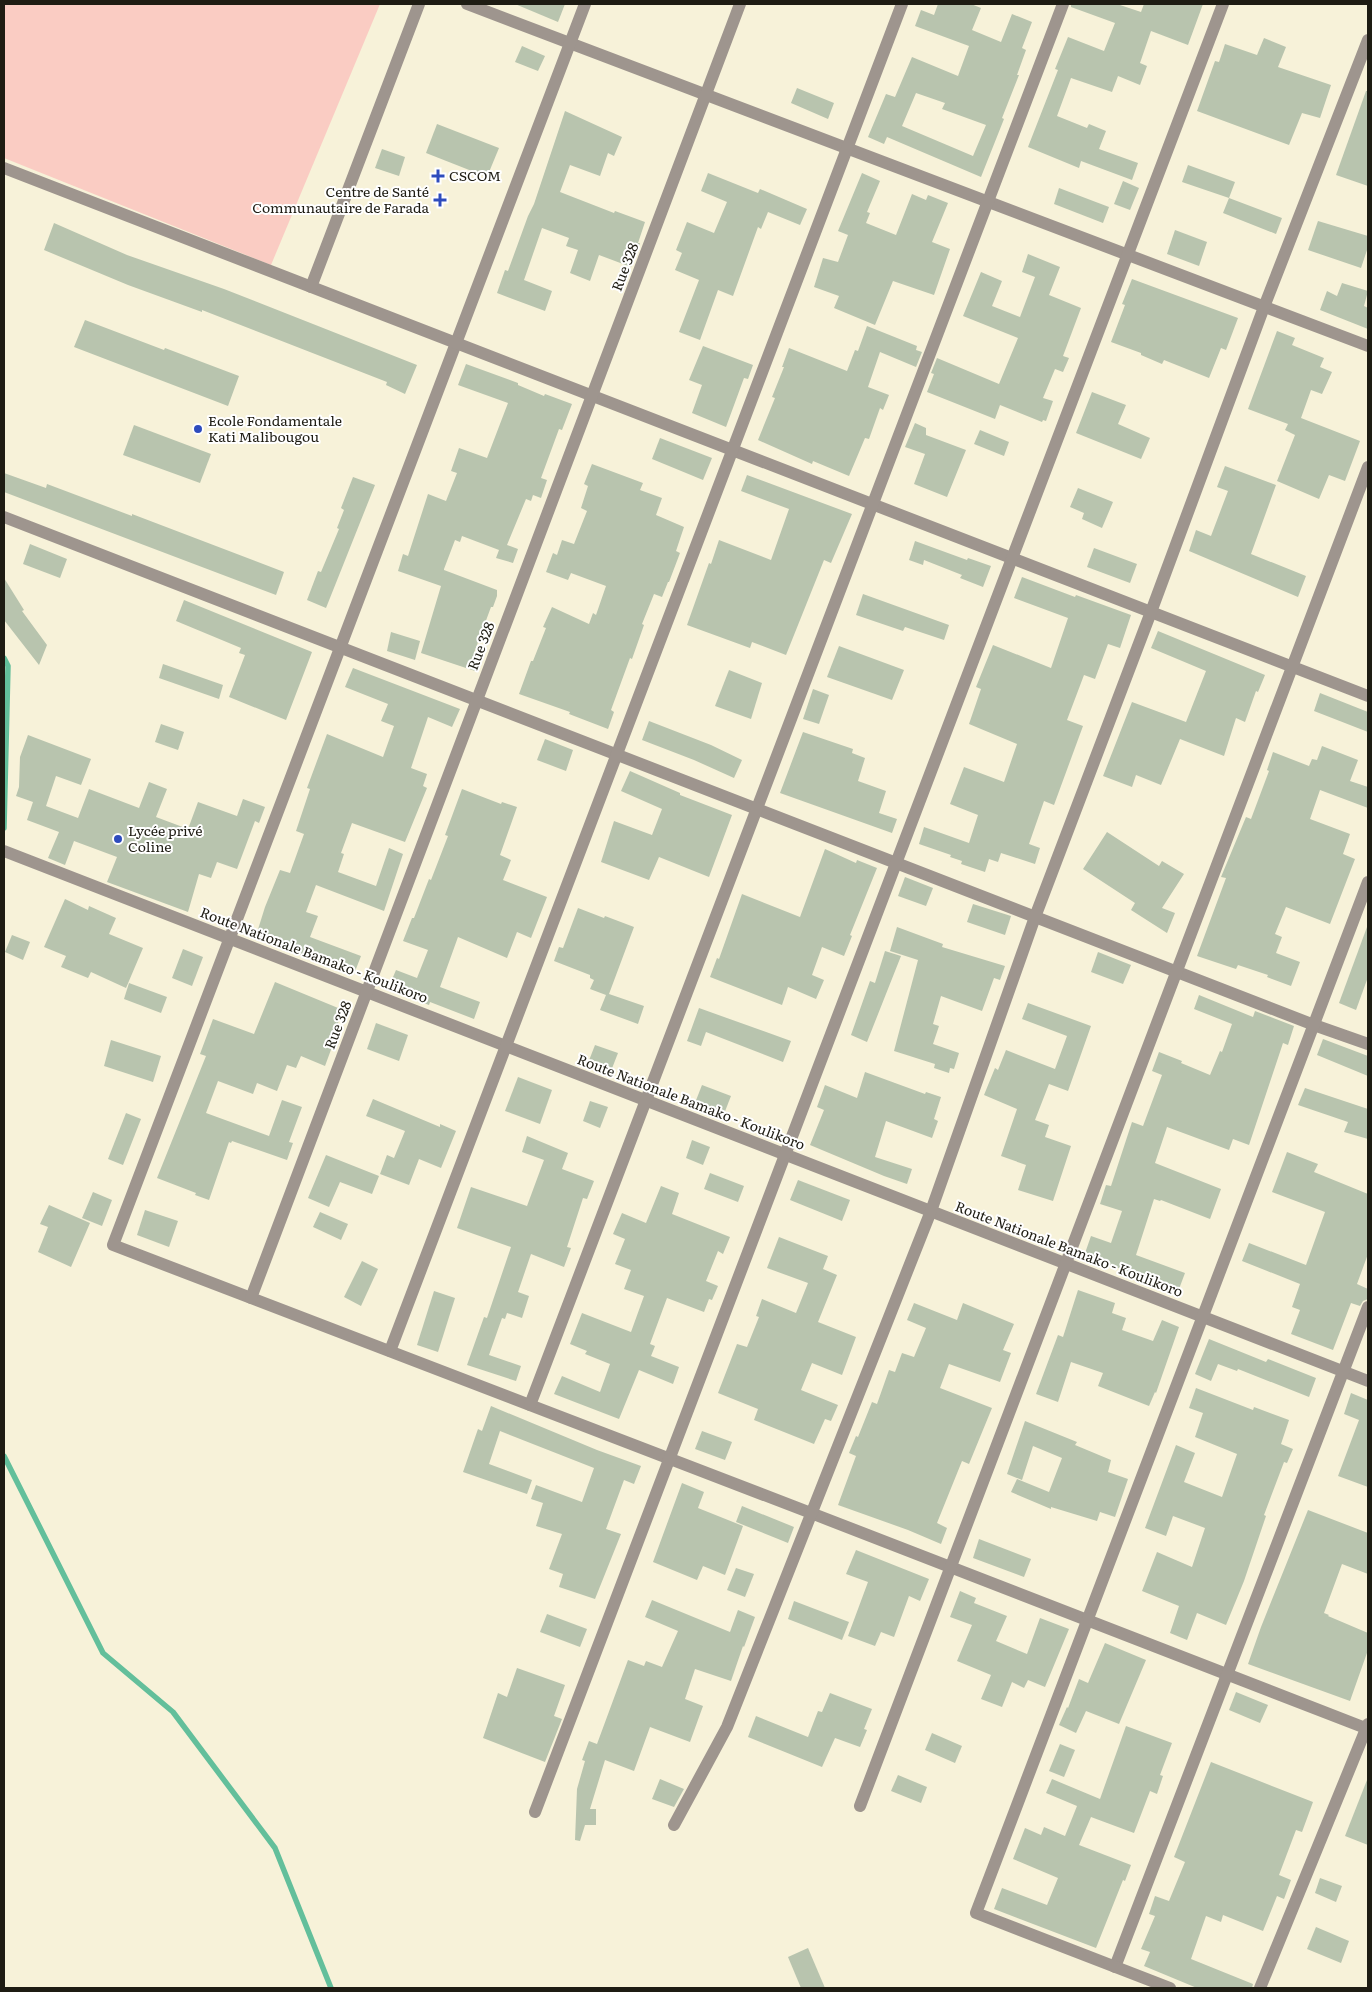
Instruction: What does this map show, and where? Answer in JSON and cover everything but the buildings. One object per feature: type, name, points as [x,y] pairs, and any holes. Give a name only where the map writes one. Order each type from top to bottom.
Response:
[{"type":"street","points":[[311,287],[419,4]]},
{"type":"street","points":[[468,4],[1368,346]]},
{"type":"street","points":[[585,4],[113,1245],[1368,1727],[1260,1988]]},
{"type":"street","name":"Rue 328","points":[[251,1298],[740,4]]},
{"type":"street","points":[[390,1351],[902,4]]},
{"type":"street","points":[[530,1405],[1063,4]]},
{"type":"street","points":[[536,1812],[1223,4]]},
{"type":"street","points":[[674,1825],[727,1727],[931,1211],[1035,917],[1264,307],[1368,40]]},
{"type":"street","points":[[4,168],[1368,696]]},
{"type":"street","points":[[860,1806],[1368,467]]},
{"type":"street","points":[[4,518],[1314,1025],[1368,1044]]},
{"type":"street","name":"Route Nationale Bamako - Koulikoro","points":[[4,851],[1368,1381]]},
{"type":"street","points":[[1170,1988],[976,1913],[1368,882]]},
{"type":"street","points":[[1115,1967],[1368,1307]]},
{"type":"shaded area","points":[[4,4],[380,4],[271,265],[4,158]]},
{"type":"waterway","points":[[4,658],[8,666],[4,828]]},
{"type":"waterway","points":[[4,1456],[103,1653],[173,1712],[275,1848],[331,1988]]},
{"type":"place","name":"CSCOM","points":[[438,176]]},
{"type":"place","name":"Centre de Santé Communautaire de Farada","points":[[440,200]]},
{"type":"place","name":"Ecole Fondamentale Kati Malibougou","points":[[198,429]]},
{"type":"place","name":"Lycée privé Coline","points":[[118,839]]}]
